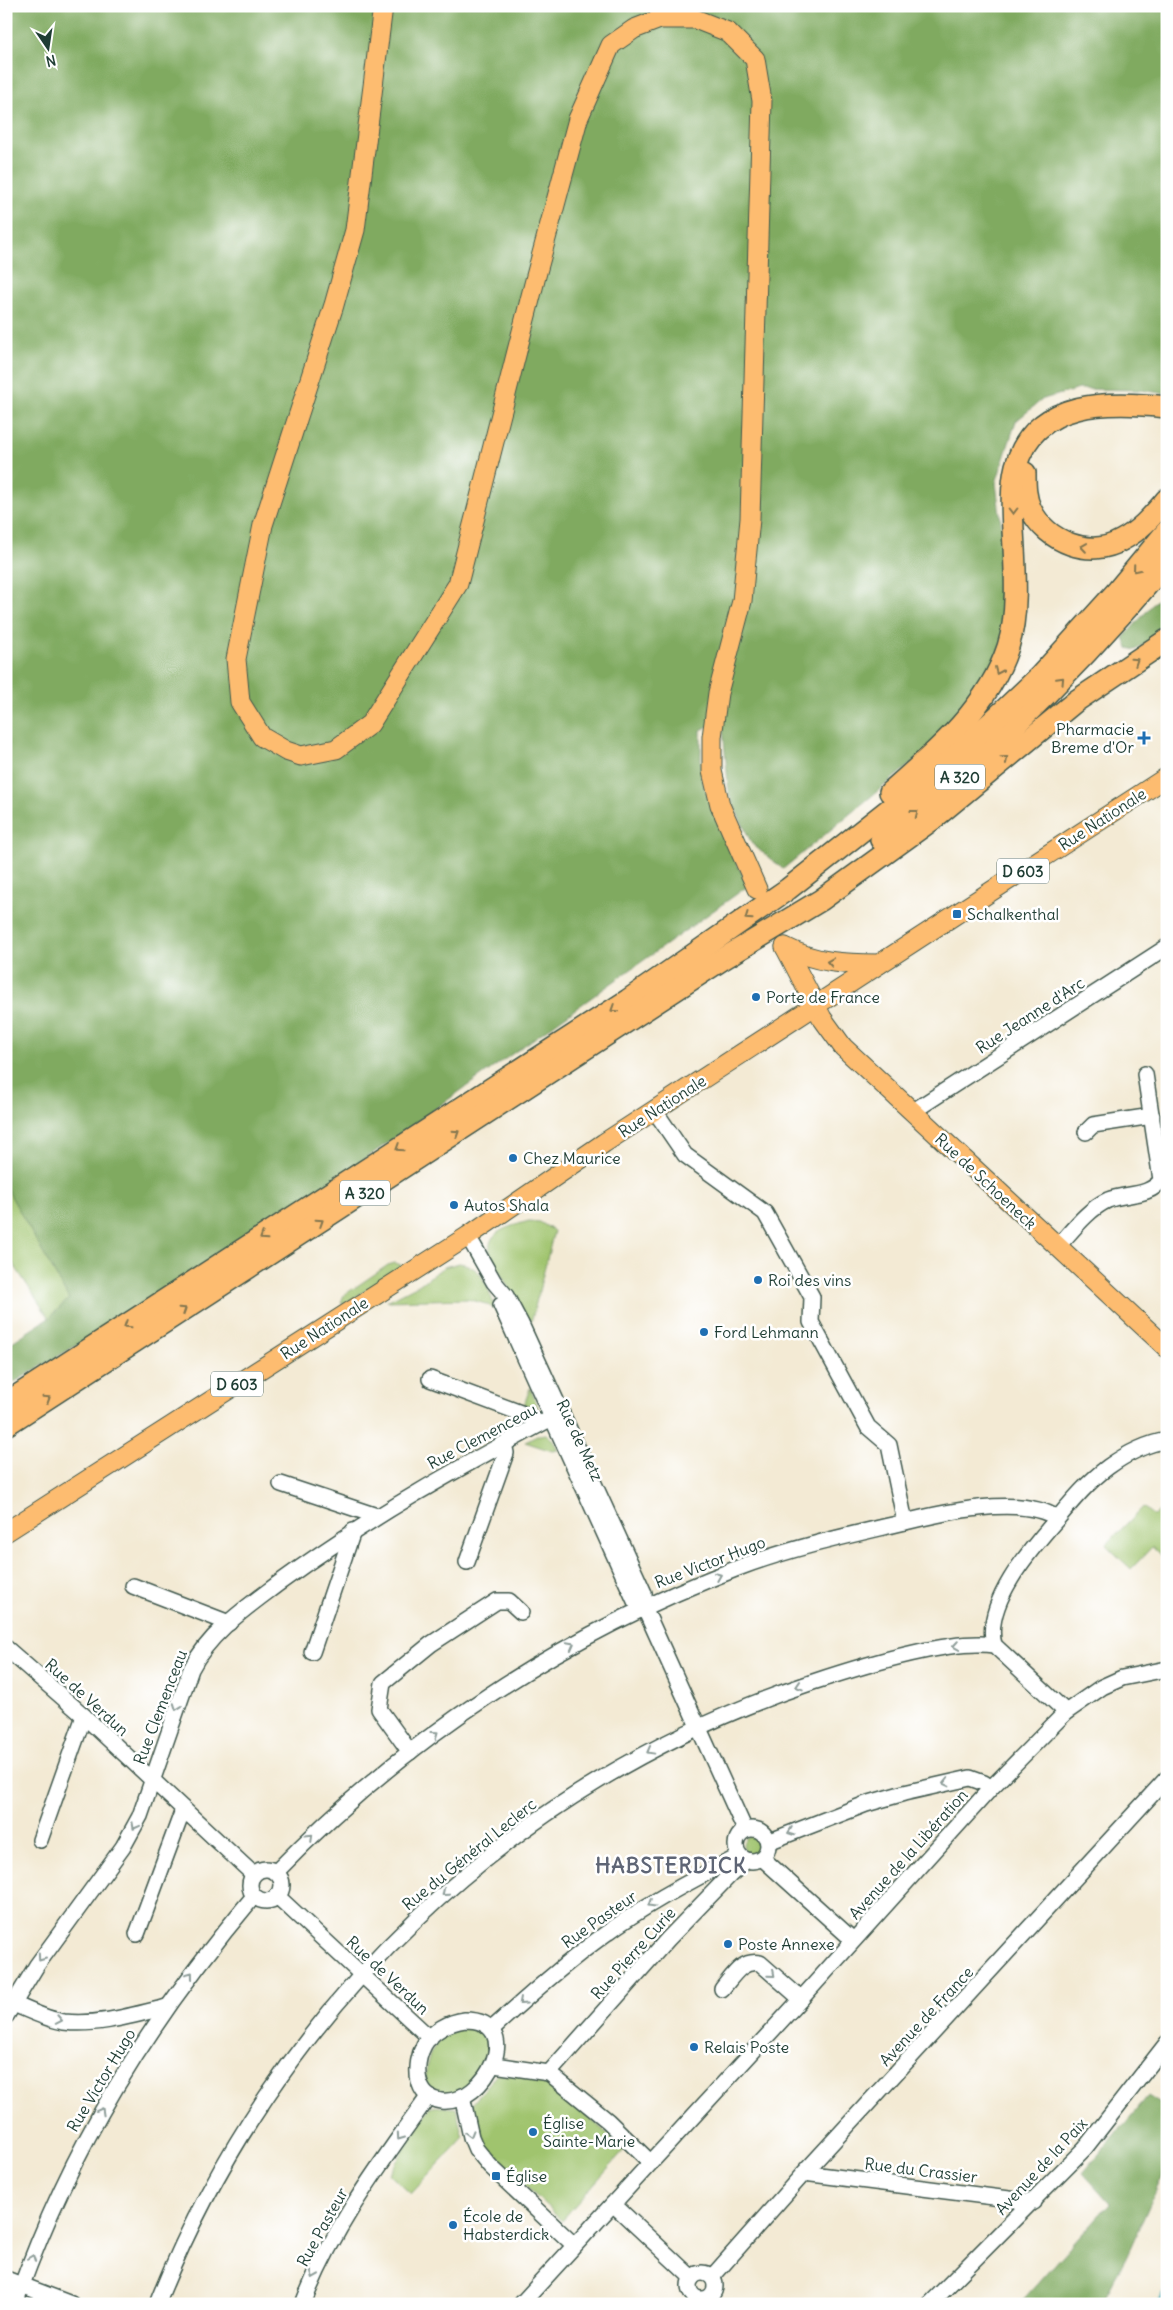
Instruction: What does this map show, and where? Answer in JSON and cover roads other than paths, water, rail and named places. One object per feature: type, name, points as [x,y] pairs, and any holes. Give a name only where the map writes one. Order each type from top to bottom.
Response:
[{"type":"highway","points":[[788,889],[844,833],[928,759],[958,729],[981,701],[996,676],[1008,646],[1014,602],[1014,482],[1022,452],[1035,432],[1055,417],[1073,409],[1099,404],[1137,404],[1167,407]]},
{"type":"highway","points":[[1167,413],[1100,410],[1075,415],[1058,422],[1040,437],[1029,456],[1025,468],[1025,482],[1026,498],[1031,510],[1038,521],[1055,537],[1071,545],[1097,549],[1121,541],[1146,523],[1167,499]]},
{"type":"highway","name":"A 320","points":[[6,1403],[628,1000],[788,889],[949,762],[1039,677],[1118,590],[1167,531]]},
{"type":"highway","name":"A 320","points":[[6,1426],[723,959],[801,903],[960,777],[1052,690],[1167,562]]},
{"type":"highway","points":[[723,959],[821,900],[933,819],[1076,701],[1167,640]]},
{"type":"main road","points":[[383,6],[355,230],[334,305],[263,526],[236,660],[240,702],[262,737],[286,751],[301,756],[336,749],[370,724],[458,584],[578,119],[611,46],[634,29],[660,19],[695,19],[728,32],[755,59],[762,101],[750,519],[742,601],[718,693],[712,737],[712,771],[720,804],[757,889]]},
{"type":"main road","name":"Rue Nationale","points":[[6,1532],[468,1236],[568,1167],[1167,777]]},
{"type":"main road","name":"Rue de Schoeneck","points":[[879,964],[844,964],[819,961],[802,956],[785,947],[815,1006],[843,1047],[1167,1348]]},
{"type":"street","name":"Rue Jeanne d'Arc","points":[[912,1112],[1167,946]]},
{"type":"street","points":[[1057,1247],[1099,1205],[1115,1197],[1151,1190],[1157,1186],[1161,1176],[1145,1074]]},
{"type":"street","points":[[655,1111],[685,1155],[766,1213],[812,1297],[811,1322],[868,1427],[889,1445],[905,1522]]},
{"type":"street","points":[[1086,1132],[1093,1125],[1152,1116]]},
{"type":"street","name":"Rue de Metz","points":[[468,1236],[494,1282],[509,1303],[545,1392],[550,1419],[578,1464],[612,1536],[644,1593],[644,1607],[697,1728],[746,1830]]},
{"type":"street","points":[[430,1379],[526,1414],[536,1421],[550,1419]]},
{"type":"street","name":"Rue Clemenceau","points":[[9,2007],[37,1965],[123,1847],[140,1816],[191,1670],[209,1640],[255,1601],[353,1531],[550,1419]]},
{"type":"street","points":[[1066,1712],[997,1649],[991,1633],[1006,1587],[1023,1558],[1074,1498],[1108,1468],[1138,1449],[1167,1440]]},
{"type":"street","points":[[467,1562],[506,1453],[504,1444]]},
{"type":"street","points":[[282,1484],[377,1516]]},
{"type":"street","name":"Rue Victor Hugo","points":[[276,1872],[321,1827],[410,1752],[507,1683],[564,1649],[644,1607],[738,1568],[790,1551],[905,1522],[956,1512],[1009,1506],[1029,1507],[1050,1513],[1057,1518]]},
{"type":"street","points":[[312,1652],[353,1531]]},
{"type":"street","points":[[133,1586],[229,1623]]},
{"type":"street","points":[[410,1752],[379,1709],[383,1682],[431,1644],[497,1602],[509,1601],[521,1612]]},
{"type":"street","name":"Rue du Général Leclerc","points":[[157,2304],[187,2233],[242,2133],[297,2054],[362,1974],[396,1937],[430,1906],[510,1840],[593,1783],[697,1728],[790,1689],[841,1672],[948,1648],[979,1643],[997,1649]]},
{"type":"street","name":"Rue de Verdun","points":[[6,1648],[84,1716],[253,1874]]},
{"type":"street","name":"Avenue de la Libération","points":[[520,2304],[801,1999],[991,1788],[1066,1712],[1102,1687],[1122,1678],[1167,1669]]},
{"type":"street","points":[[40,1840],[84,1716]]},
{"type":"street","points":[[768,1842],[857,1807],[904,1793],[970,1778],[984,1783],[991,1788]]},
{"type":"street","name":"Avenue de France","points":[[712,2277],[804,2173],[1167,1778]]},
{"type":"street","points":[[137,1934],[183,1810]]},
{"type":"street","points":[[750,1858],[767,1851],[768,1842],[760,1830],[746,1830],[736,1841],[750,1858],[853,1940]]},
{"type":"street","name":"Rue Pasteur","points":[[492,2029],[558,1970],[612,1929],[695,1878],[750,1858]]},
{"type":"street","name":"Rue Pierre Curie","points":[[549,2073],[675,1932],[730,1875],[750,1858]]},
{"type":"street","points":[[261,1869],[276,1872],[282,1881],[282,1887],[277,1896],[266,1901],[254,1896],[249,1888],[253,1874],[261,1869]]},
{"type":"street","name":"Rue Victor Hugo","points":[[15,2304],[51,2210],[74,2160],[125,2070],[167,2007],[206,1954],[254,1896]]},
{"type":"street","name":"Rue de Verdun","points":[[277,1896],[430,2038]]},
{"type":"street","points":[[722,1989],[744,1964],[751,1961],[760,1963],[801,1999]]},
{"type":"street","points":[[9,2007],[64,2022],[83,2022],[129,2016],[167,2007]]},
{"type":"street","points":[[465,2020],[474,2020],[487,2024],[492,2029],[496,2041],[494,2065],[479,2085],[462,2096],[441,2101],[428,2097],[420,2086],[417,2075],[424,2045],[430,2038],[446,2025],[465,2020]]},
{"type":"street","name":"Avenue de la Paix","points":[[930,2304],[1086,2148],[1165,2048]]},
{"type":"street","points":[[494,2065],[549,2073],[608,2121],[650,2162]]},
{"type":"street","points":[[462,2096],[471,2137],[476,2149],[490,2166],[574,2245]]},
{"type":"street","name":"Rue Pasteur","points":[[303,2304],[316,2268],[351,2208],[428,2097]]},
{"type":"street","name":"Rue du Crassier","points":[[804,2173],[1033,2202]]},
{"type":"street","points":[[613,2204],[692,2278]]},
{"type":"street","points":[[704,2273],[712,2277],[717,2299],[690,2300],[692,2278],[704,2273]]},
{"type":"street","points":[[6,2279],[71,2304]]},
{"type":"waterway","points":[[1158,2304],[1167,2289]]},
{"type":"place","name":"Pharmacie Breme d'Or","points":[[1144,738]]},
{"type":"place","name":"Schalkenthal","points":[[957,914]]},
{"type":"place","name":"Porte de France","points":[[756,997]]},
{"type":"place","name":"Chez Maurice","points":[[513,1158]]},
{"type":"place","name":"Autos Shala","points":[[454,1205]]},
{"type":"place","name":"Roi des vins","points":[[758,1280]]},
{"type":"place","name":"Ford Lehmann","points":[[704,1332]]},
{"type":"place","name":"Poste Annexe","points":[[728,1944]]},
{"type":"place","name":"Relais Poste","points":[[694,2047]]},
{"type":"place","name":"Église Sainte-Marie","points":[[533,2132]]},
{"type":"place","name":"Église","points":[[496,2176]]},
{"type":"place","name":"École de Habsterdick","points":[[453,2225]]},
{"type":"district","name":"HABSTERDICK","points":[[671,1865]]}]
